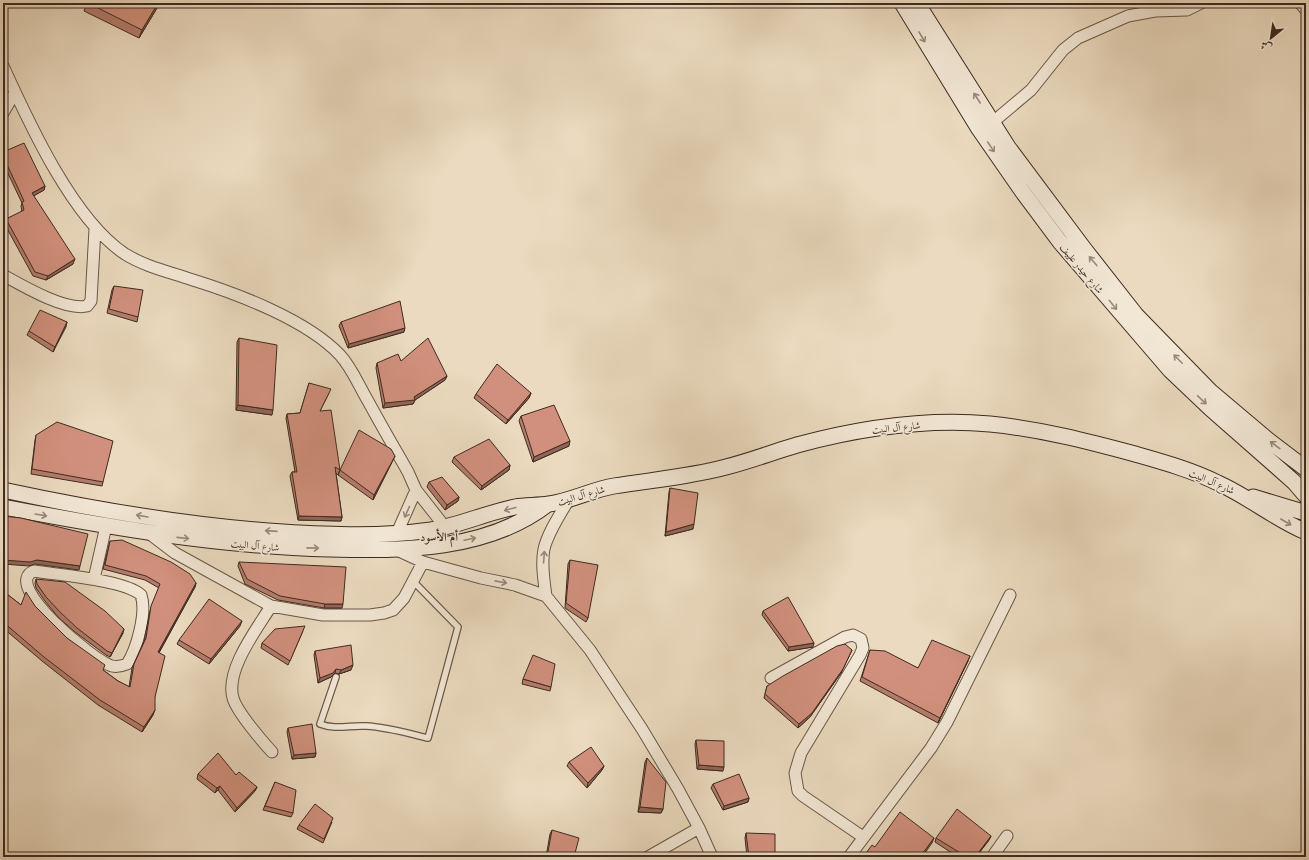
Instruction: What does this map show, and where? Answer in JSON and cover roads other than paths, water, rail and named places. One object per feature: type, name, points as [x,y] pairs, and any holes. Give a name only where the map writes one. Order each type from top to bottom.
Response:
[{"type":"street","name":"شارع حيدر علييف","points":[[902,3],[979,129],[1060,242],[1170,370],[1210,408],[1294,482],[1306,496]]},
{"type":"street","name":"شارع حيدر علييف","points":[[917,3],[1008,147],[1136,315],[1210,391],[1237,415],[1306,469]]},
{"type":"street","points":[[993,122],[1031,90],[1063,50],[1078,38],[1128,16],[1155,11],[1187,10],[1201,3]]},
{"type":"street","points":[[1300,3],[1306,10]]},
{"type":"street","points":[[3,66],[55,168],[81,210],[95,229],[126,254],[144,264],[259,304],[285,318],[329,346],[348,366],[408,472],[416,490],[445,527]]},
{"type":"street","points":[[3,113],[15,92]]},
{"type":"street","points":[[3,275],[48,298],[68,305],[87,306],[91,301],[95,229]]},
{"type":"street","name":"شارع آل البيت","points":[[3,507],[150,534],[294,548],[356,542],[397,533],[445,527],[519,506],[548,504],[610,487],[709,472],[830,436],[892,426],[936,423],[990,424],[1045,431],[1088,441],[1190,471],[1243,495],[1284,522],[1306,532]]},
{"type":"street","name":"شارع آل البيت","points":[[3,490],[69,504],[169,521],[356,542],[397,550],[442,545],[495,533],[527,519],[548,504]]},
{"type":"street","points":[[397,533],[416,490]]},
{"type":"street","name":"شارع آل البيت","points":[[1243,495],[1271,501],[1306,513]]},
{"type":"street","points":[[569,499],[550,532],[544,548],[543,570],[546,596],[605,672],[678,789],[699,828],[712,857]]},
{"type":"street","points":[[94,580],[106,526]]},
{"type":"street","points":[[150,534],[175,553],[270,606],[323,615],[384,613],[393,610],[400,604],[423,562]]},
{"type":"street","points":[[397,550],[423,562],[474,577],[515,585],[546,596]]},
{"type":"street","points":[[34,571],[94,580],[137,591],[141,595],[144,602],[143,613],[132,657],[127,664],[123,666],[112,666],[87,652],[37,611],[26,599],[22,590],[24,577],[28,573],[34,571]]},
{"type":"street","points":[[849,857],[931,748],[947,722],[1010,595]]},
{"type":"street","points":[[270,606],[236,665],[232,688],[233,698],[236,704],[256,735],[272,752]]},
{"type":"street","points":[[771,678],[845,636],[853,635],[861,639],[863,648],[860,655],[801,754],[795,773],[796,784],[803,796],[863,837]]},
{"type":"street","points":[[648,857],[699,828]]},
{"type":"street","points":[[992,857],[1007,836]]},
{"type":"lane","points":[[336,677],[320,724],[329,728],[365,726],[400,731],[428,738],[458,627],[413,581]]},
{"type":"district","name":"أم الأسود","points":[[439,537]]}]
